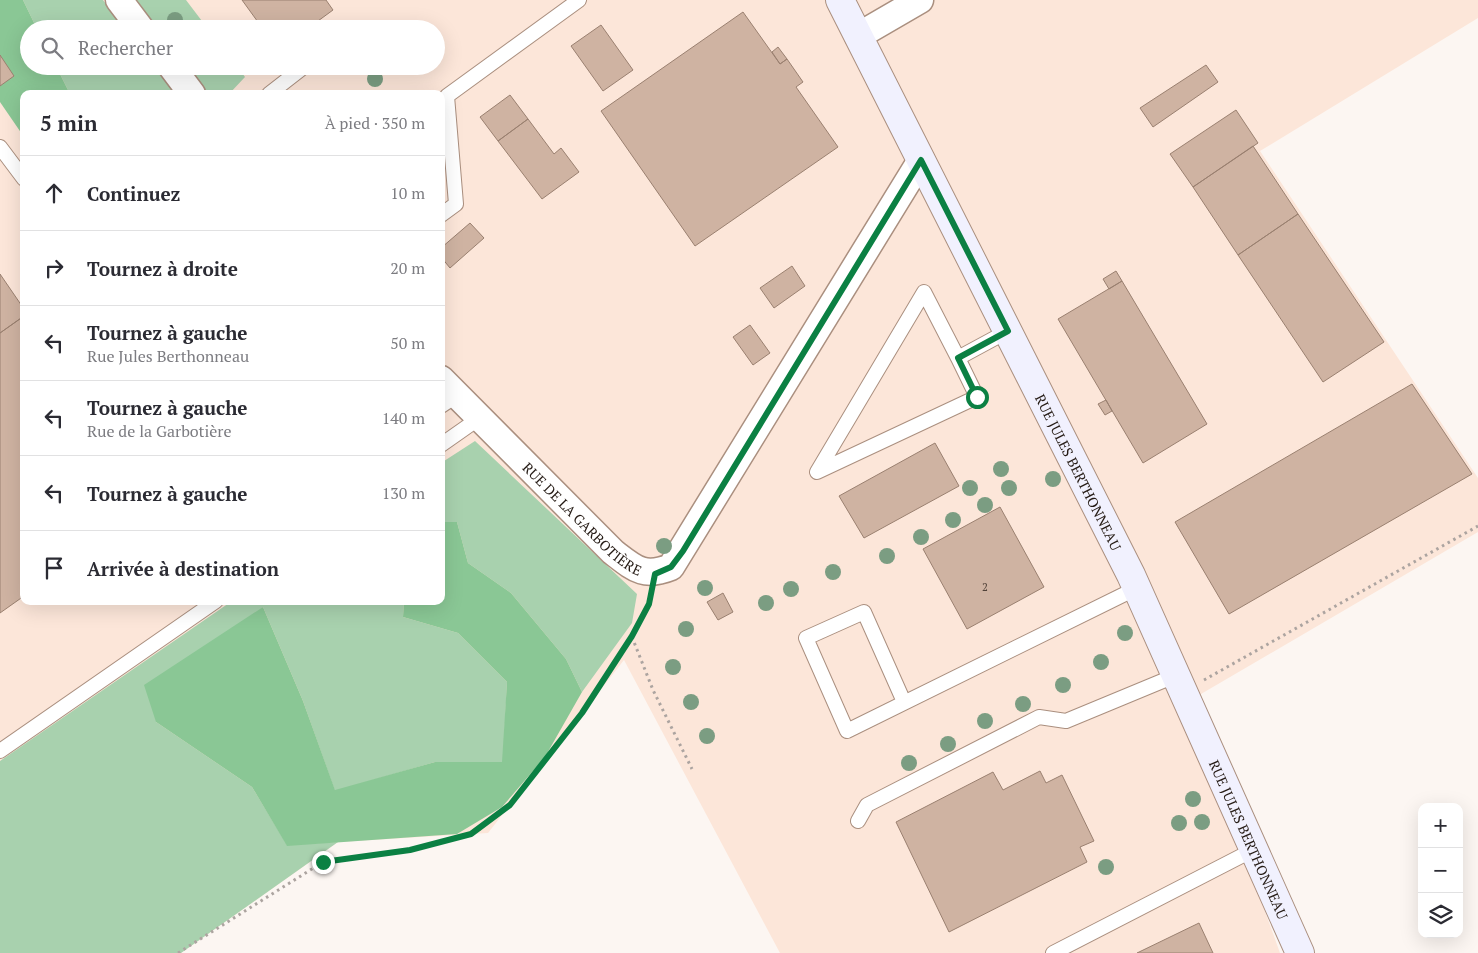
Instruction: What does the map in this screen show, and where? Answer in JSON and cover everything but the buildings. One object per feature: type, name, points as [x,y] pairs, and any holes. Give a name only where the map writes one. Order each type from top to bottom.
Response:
[{"type":"main road","name":"RUE JULES BERTHONNEAU","points":[[840,0],[1137,588],[1300,953]]},
{"type":"street","points":[[119,0],[134,20]]},
{"type":"street","points":[[858,36],[920,0]]},
{"type":"street","points":[[178,75],[189,90]]},
{"type":"street","name":"RUE DE LA GARBOTIÈRE","points":[[446,394],[478,419],[613,552],[634,568],[655,574],[671,567],[683,551],[921,160]]},
{"type":"lane","points":[[445,212],[456,204],[447,96],[579,0]]},
{"type":"lane","points":[[274,90],[293,75]]},
{"type":"lane","points":[[0,146],[20,174]]},
{"type":"lane","points":[[924,292],[958,358],[977,397],[817,472],[924,292]]},
{"type":"lane","points":[[958,358],[1008,331]]},
{"type":"lane","points":[[445,442],[478,419]]},
{"type":"lane","points":[[904,702],[864,612],[806,638],[847,731],[1137,588]]},
{"type":"lane","points":[[0,751],[210,605]]},
{"type":"lane","points":[[858,821],[866,805],[1039,717],[1066,721],[1181,683]]},
{"type":"lane","points":[[1053,953],[1255,849]]},
{"type":"path","points":[[1181,683],[1478,526]]},
{"type":"path","points":[[178,953],[323,862],[410,850],[471,834],[510,805],[582,713],[632,636],[649,604],[655,574]]},
{"type":"path","points":[[632,636],[653,690],[692,769]]},
{"type":"shaded area","points":[[0,0],[1478,0],[1478,18],[1260,151],[1478,478],[1478,532],[1189,701],[1280,953],[780,953],[624,660],[488,833],[338,842],[181,953],[0,953]]},
{"type":"green space","points":[[0,0],[23,0],[33,20],[20,20],[20,75],[60,75],[68,90],[20,90],[20,131],[0,102]]},
{"type":"green space","points":[[23,0],[103,0],[118,20],[33,20]]},
{"type":"green space","points":[[132,0],[186,0],[201,20],[149,20]]},
{"type":"green space","points":[[60,75],[162,75],[174,90],[68,90]]},
{"type":"green space","points":[[193,75],[244,75],[245,77],[233,90],[205,90]]},
{"type":"green space","points":[[475,441],[637,594],[632,623],[582,692],[566,659],[511,593],[468,563],[457,522],[445,522],[445,460]]},
{"type":"green space","points":[[445,522],[457,522],[468,563],[511,593],[566,659],[582,692],[545,757],[502,807],[457,834],[287,846],[252,787],[156,722],[144,685],[263,607],[303,701],[335,790],[435,762],[502,762],[507,682],[458,633],[403,617],[404,605],[445,605]]},
{"type":"green space","points":[[226,605],[404,605],[403,617],[458,633],[507,682],[503,762],[435,762],[335,791],[303,701],[263,607],[156,722],[252,787],[287,845],[338,842],[181,953],[0,953],[0,761]]},
{"type":"route","points":[[323,862],[410,850],[471,834],[510,805],[582,713],[632,636],[649,604],[655,574],[671,567],[683,551],[921,160],[1008,331],[958,358],[977,397]]}]
